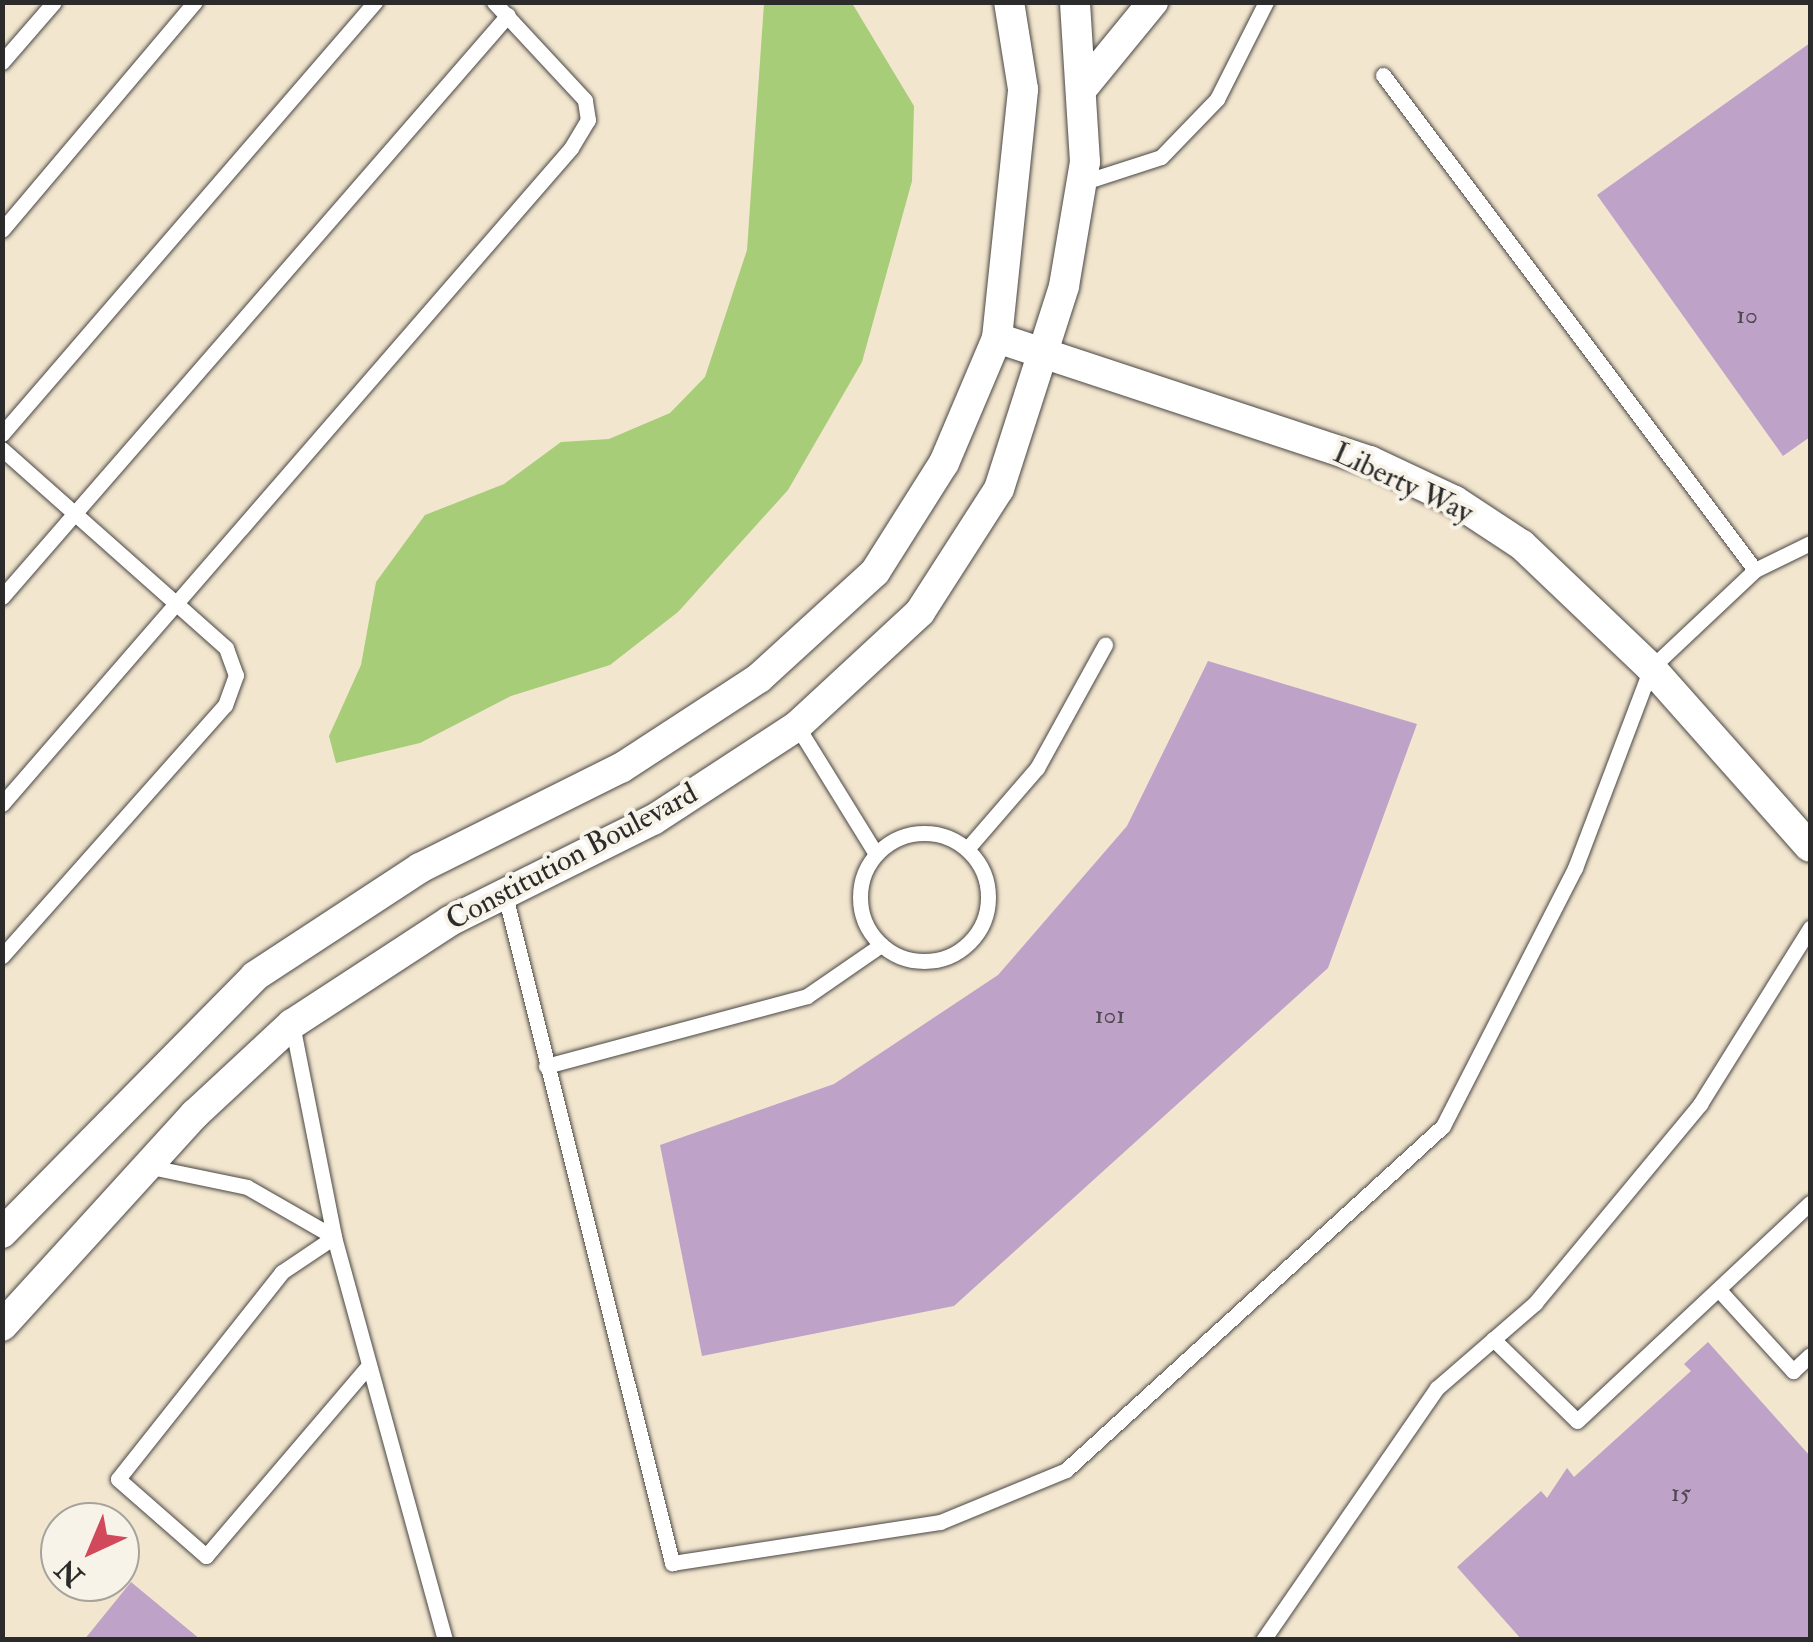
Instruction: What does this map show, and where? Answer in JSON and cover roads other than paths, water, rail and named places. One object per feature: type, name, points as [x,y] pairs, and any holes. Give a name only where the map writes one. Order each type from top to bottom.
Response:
[{"type":"street","name":"Constitution Boulevard","points":[[2,1233],[255,976],[420,868],[621,768],[759,678],[893,547],[944,463],[997,338],[1023,90],[1009,2]]},
{"type":"street","name":"Constitution Boulevard","points":[[2,1326],[146,1166],[292,1024],[506,895],[653,820],[797,726],[943,581],[1000,489],[1046,351],[1081,183],[1081,90],[1075,2]]},
{"type":"street","points":[[1081,90],[1153,2]]},
{"type":"street","name":"Liberty Way","points":[[997,338],[1370,461],[1456,501],[1522,545],[1651,668],[1810,847]]},
{"type":"lane","points":[[2,62],[54,2]]},
{"type":"lane","points":[[2,230],[195,2]]},
{"type":"lane","points":[[2,434],[375,2]]},
{"type":"lane","points":[[2,804],[588,120],[559,63],[494,2]]},
{"type":"lane","points":[[1081,183],[1160,157],[1217,99],[1266,2]]},
{"type":"lane","points":[[2,596],[508,15]]},
{"type":"lane","points":[[1383,75],[1754,570]]},
{"type":"lane","points":[[2,449],[226,648],[236,676],[225,705],[2,956]]},
{"type":"lane","points":[[506,895],[546,1066],[576,1156],[672,1563],[940,1522],[1066,1470],[1442,1126],[1575,868],[1651,668],[1754,570],[1810,542]]},
{"type":"lane","points":[[967,849],[1037,768],[1106,645]]},
{"type":"lane","points":[[797,726],[876,854]]},
{"type":"lane","points":[[881,945],[860,890],[876,854],[910,834],[967,849]]},
{"type":"lane","points":[[546,1066],[807,996],[881,945],[938,960],[972,940],[988,894],[967,849]]},
{"type":"lane","points":[[1263,1640],[1437,1388],[1535,1303],[1700,1104],[1810,928]]},
{"type":"lane","points":[[292,1024],[334,1237],[445,1640]]},
{"type":"lane","points":[[146,1166],[247,1187],[334,1237]]},
{"type":"lane","points":[[1494,1339],[1577,1421],[1810,1203]]},
{"type":"lane","points":[[334,1237],[282,1272],[118,1478],[206,1556],[370,1366]]},
{"type":"lane","points":[[1719,1290],[1793,1371],[1810,1355]]}]
